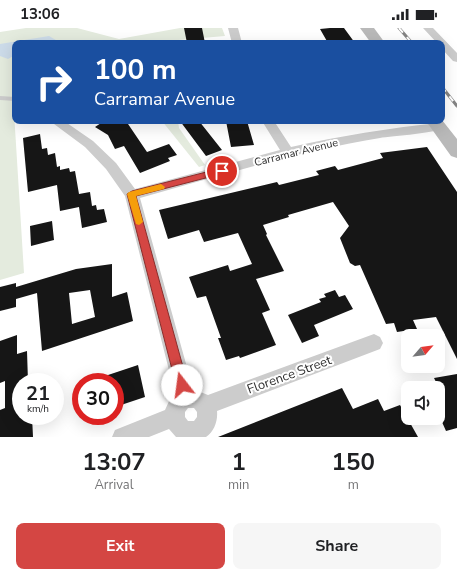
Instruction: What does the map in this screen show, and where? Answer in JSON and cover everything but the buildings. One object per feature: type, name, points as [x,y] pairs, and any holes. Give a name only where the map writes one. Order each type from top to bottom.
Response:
[{"type":"street","points":[[232,28],[236,40]]},
{"type":"street","points":[[368,28],[376,40]]},
{"type":"street","points":[[428,28],[439,40]]},
{"type":"street","points":[[445,46],[457,59]]},
{"type":"street","points":[[60,124],[89,144],[105,160],[132,194],[186,398]]},
{"type":"street","points":[[270,124],[288,153]]},
{"type":"street","points":[[437,124],[457,152]]},
{"type":"street","name":"Carramar Avenue","points":[[132,194],[288,153],[357,137],[437,124]]},
{"type":"street","name":"Florence Street","points":[[205,406],[374,343]]},
{"type":"street","points":[[186,398],[196,398],[205,406],[206,418],[204,424],[195,434],[183,431],[179,427],[174,417],[177,406],[186,398]]},
{"type":"street","points":[[122,437],[174,417]]},
{"type":"lane","points":[[0,98],[12,97]]},
{"type":"shaded area","points":[[26,28],[77,28],[119,39],[180,28],[222,28],[225,36],[179,40],[12,40],[12,124],[15,124],[24,273],[0,280],[0,32]]},
{"type":"shaded area","points":[[164,124],[178,124],[179,128],[205,165],[199,167]]},
{"type":"water","points":[[49,36],[56,40],[24,40]]},
{"type":"water","points":[[12,42],[12,57],[8,59],[0,56],[0,44]]},
{"type":"railway","points":[[399,28],[409,40]]},
{"type":"railway","points":[[445,91],[457,106]]},
{"type":"slow traffic","points":[[139,222],[132,194],[161,187]]},
{"type":"route","points":[[182,385],[132,194],[222,171]]}]
